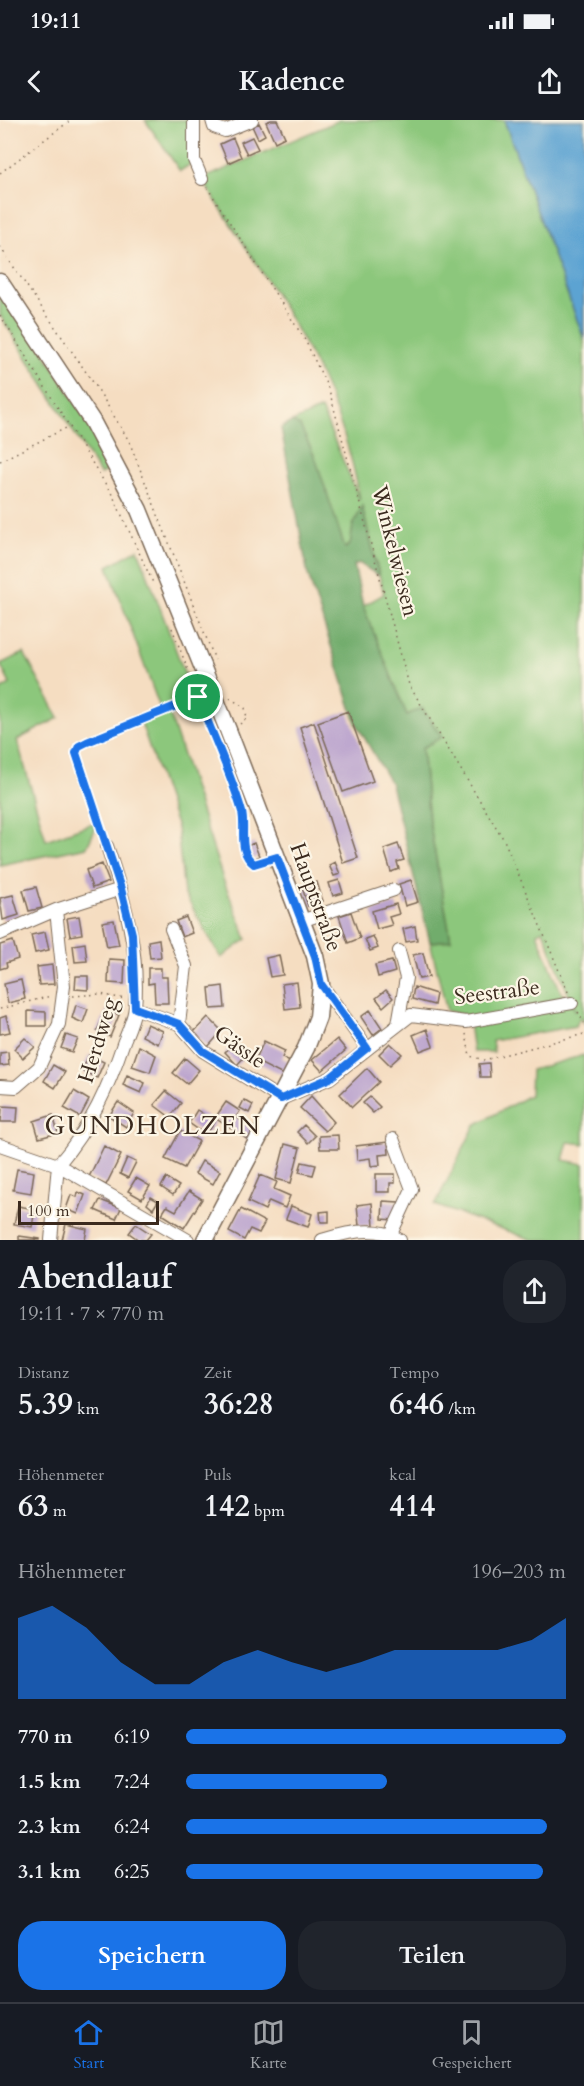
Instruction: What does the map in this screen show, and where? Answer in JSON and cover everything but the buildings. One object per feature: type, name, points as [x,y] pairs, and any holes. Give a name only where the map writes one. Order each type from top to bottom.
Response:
[{"type":"main road","name":"Hauptstraße","points":[[0,282],[92,421],[139,510],[255,797],[315,956],[321,984],[318,1017],[306,1048],[281,1099],[206,1240]]},
{"type":"street","points":[[194,120],[194,160],[202,179]]},
{"type":"street","points":[[212,120],[214,127],[225,131],[252,120]]},
{"type":"street","name":"Herdweg","points":[[58,1165],[80,1138],[108,1089],[135,1008],[132,934],[121,889],[106,846]]},
{"type":"street","points":[[0,934],[56,910],[121,889]]},
{"type":"street","points":[[302,921],[394,891]]},
{"type":"street","points":[[0,1086],[16,1087],[39,1067],[59,1024],[64,986],[56,910]]},
{"type":"street","points":[[171,929],[186,966],[179,1024]]},
{"type":"street","points":[[398,1024],[406,978],[399,951]]},
{"type":"street","points":[[321,984],[367,1048]]},
{"type":"street","name":"Seestraße","points":[[281,1099],[330,1078],[411,1015],[466,1022],[570,997]]},
{"type":"street","name":"Gässle","points":[[135,1008],[179,1024],[203,1051],[281,1099]]},
{"type":"street","points":[[322,1240],[364,1231],[396,1237],[412,1189],[393,1139]]},
{"type":"street","points":[[0,1145],[58,1165],[188,1240]]},
{"type":"street","points":[[51,1240],[58,1165]]},
{"type":"path","points":[[0,172],[71,120]]},
{"type":"path","name":"Winkelwiesen","points":[[202,179],[305,340],[326,382],[340,426],[409,685],[504,840],[570,997]]},
{"type":"path","points":[[0,315],[113,496],[155,586]]},
{"type":"path","points":[[0,461],[71,426]]},
{"type":"path","points":[[171,626],[242,813],[244,851],[247,859],[254,864],[277,857]]},
{"type":"path","points":[[106,846],[76,753],[79,746],[198,697]]},
{"type":"path","points":[[466,1022],[466,1044],[470,1056],[484,1060],[584,1034]]},
{"type":"green space","points":[[145,120],[192,120],[191,164],[180,171]]},
{"type":"green space","points":[[340,120],[504,120],[584,339],[584,1023],[580,1017],[576,1026],[492,1041],[494,1052],[473,1052],[468,1016],[447,1011],[430,942],[451,940],[429,821],[422,748],[386,669],[363,606],[384,594],[362,507],[353,526],[350,546],[345,548],[300,426],[292,422],[321,409],[360,500],[350,454],[336,411],[298,332],[202,179]],"holes":[[[543,930],[576,1011],[560,990],[537,933]]]},
{"type":"green space","points":[[0,282],[116,467],[100,474],[0,315]]},
{"type":"green space","points":[[292,422],[300,426],[315,457],[345,548],[350,545],[353,526],[362,506],[379,576],[359,563],[354,565],[363,606],[407,715],[422,708],[442,737],[422,748],[429,821],[451,940],[430,942],[391,784],[356,723],[308,575],[281,428]]},
{"type":"green space","points":[[138,549],[192,693],[170,715],[223,879],[247,939],[221,958],[184,893],[177,828],[140,720],[161,711],[108,566]]},
{"type":"green space","points":[[24,653],[59,718],[17,740],[46,840],[99,821],[87,847],[0,865],[0,690],[10,684],[0,664]]},
{"type":"green space","points":[[584,1055],[584,1144],[568,1142],[563,1160],[584,1164],[584,1240],[533,1240],[435,1205],[475,1125],[530,1095],[531,1070]]},
{"type":"water","points":[[504,120],[584,120],[584,339]]},
{"type":"district","name":"GUNDHOLZEN","points":[[153,1125]]},
{"type":"route","points":[[198,697],[242,813],[244,851],[247,859],[254,864],[277,857],[315,956],[321,984],[367,1048],[330,1078],[281,1099],[203,1051],[179,1024],[135,1008],[132,934],[121,889],[76,753],[79,746],[87,742],[198,697]]}]
